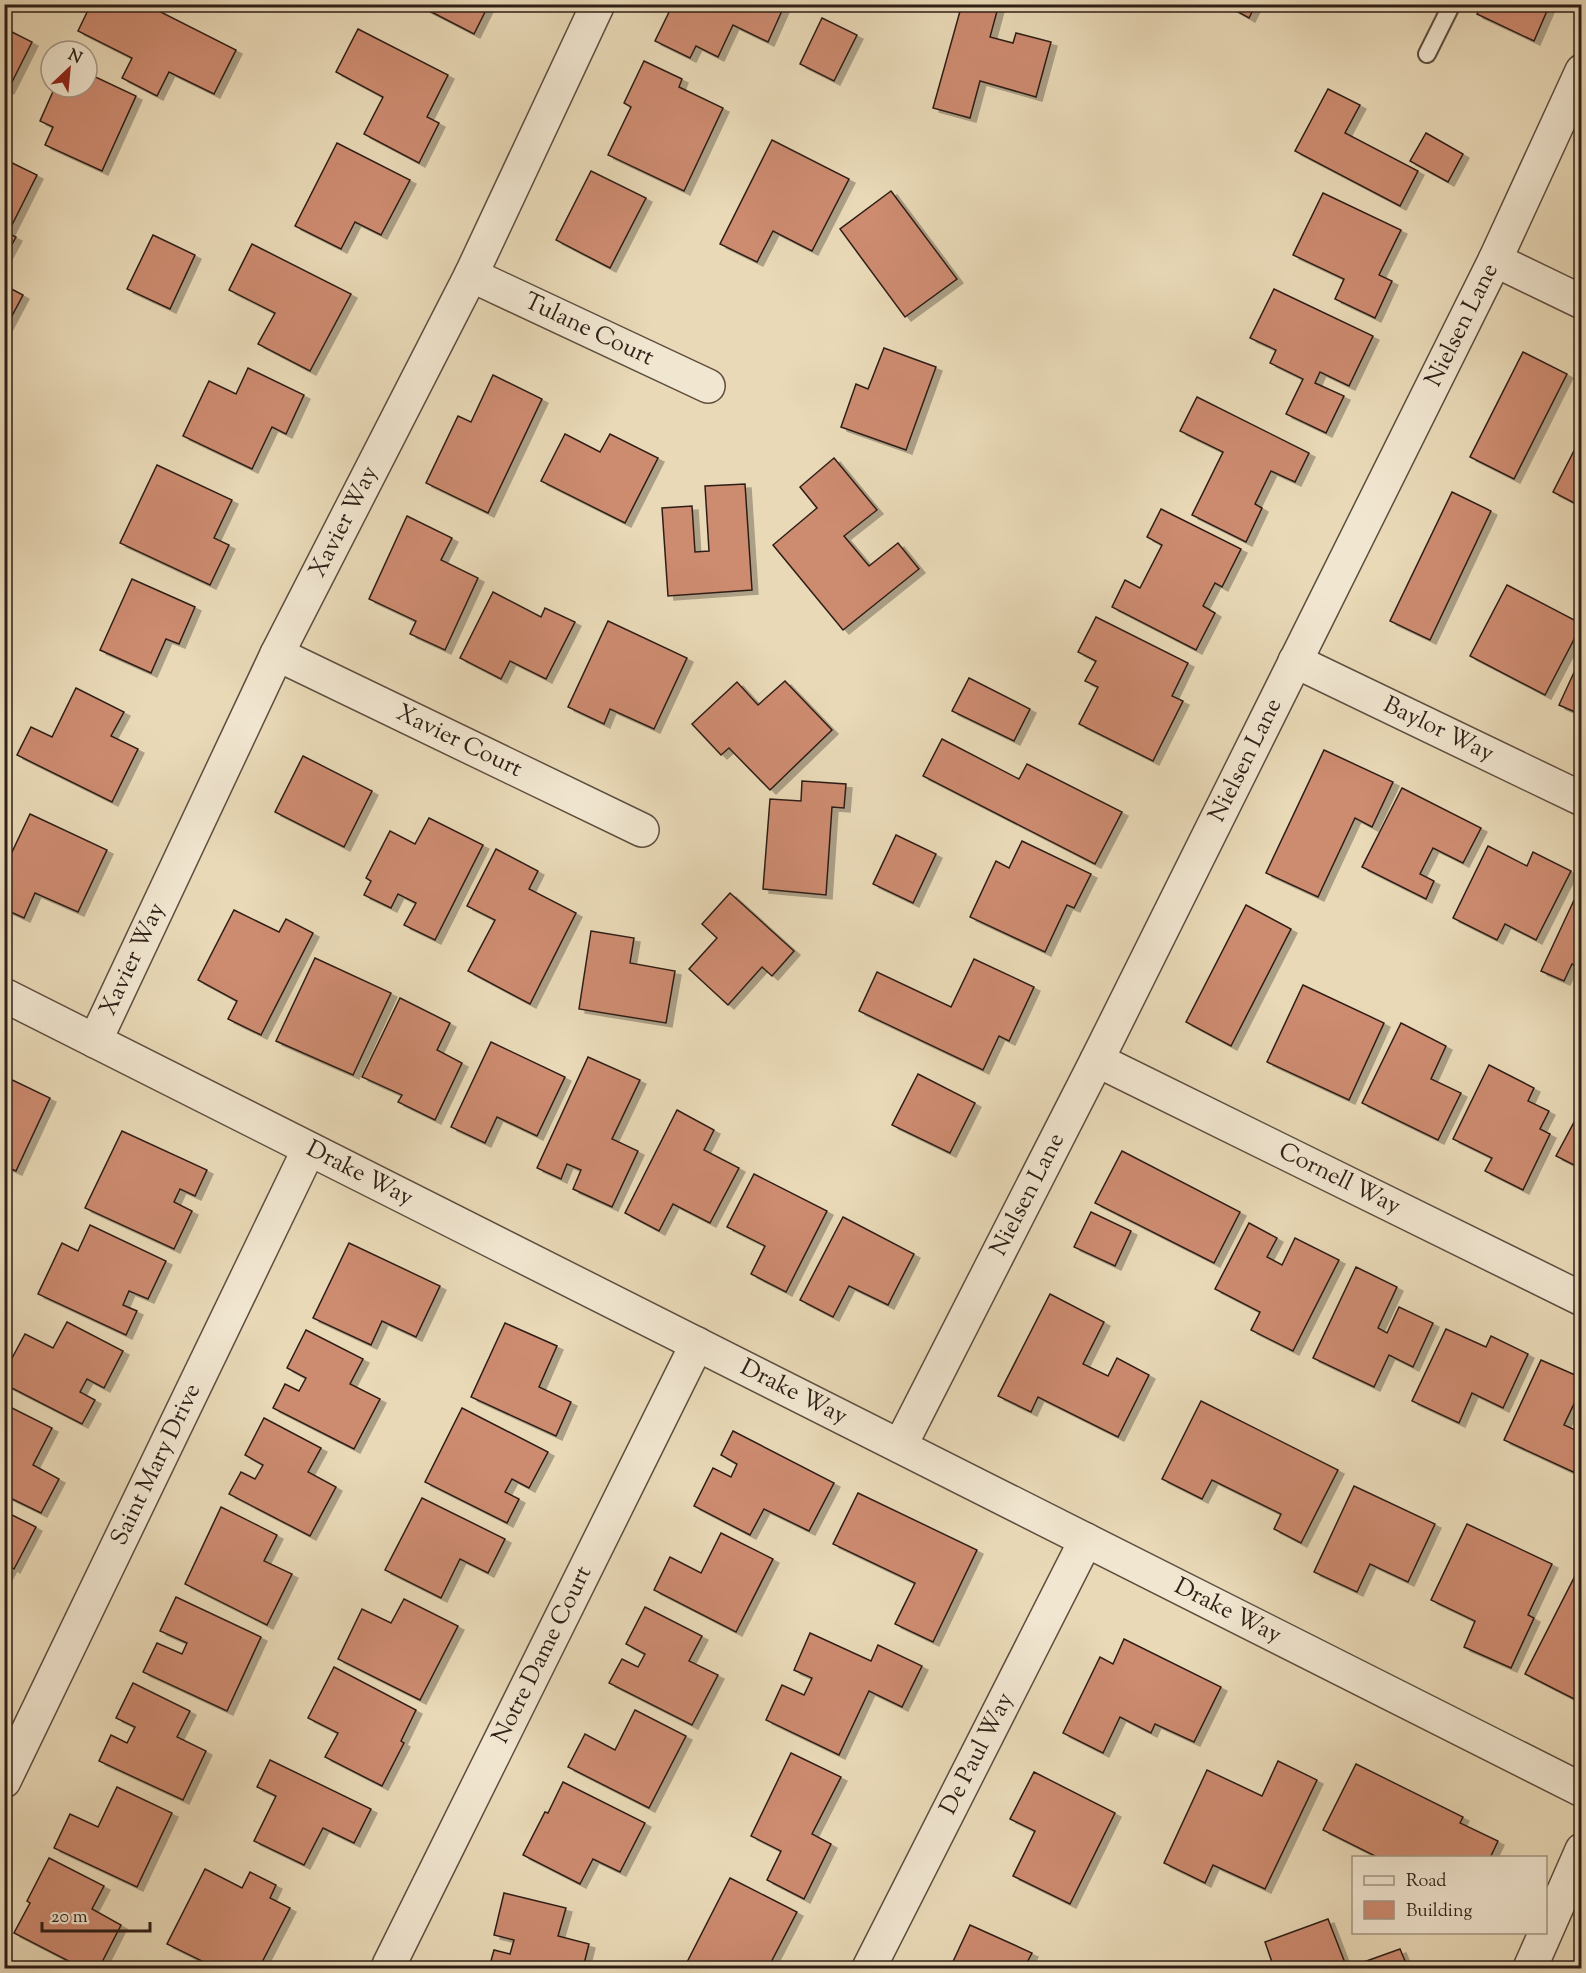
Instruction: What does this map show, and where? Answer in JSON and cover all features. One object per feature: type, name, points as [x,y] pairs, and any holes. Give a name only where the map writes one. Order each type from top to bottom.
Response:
[{"type":"street","name":"Xavier Way","points":[[95,1041],[277,654],[471,275],[598,4]]},
{"type":"street","name":"Nielsen Lane","points":[[900,1446],[1097,1060],[1495,260],[1581,71]]},
{"type":"street","points":[[1495,260],[1581,302]]},
{"type":"street","name":"Tulane Court","points":[[471,275],[708,386]]},
{"type":"street","name":"Xavier Court","points":[[277,654],[642,830]]},
{"type":"street","name":"Baylor Way","points":[[1295,661],[1581,800]]},
{"type":"street","name":"Drake Way","points":[[4,995],[1581,1790]]},
{"type":"street","name":"Cornell Way","points":[[1097,1060],[1581,1299]]},
{"type":"street","name":"Saint Mary Drive","points":[[4,1781],[309,1149]]},
{"type":"street","name":"Notre Dame Court","points":[[389,1965],[697,1344]]},
{"type":"street","name":"De Paul Way","points":[[869,1968],[1086,1540]]},
{"type":"street","points":[[1547,1929],[1581,1850]]},
{"type":"street","points":[[1530,1968],[1545,1934]]},
{"type":"lane","points":[[1427,54],[1452,4]]},
{"type":"building","points":[[91,4],[145,4],[236,50],[214,94],[169,72],[157,96],[122,78],[132,58],[99,42],[99,39],[78,31]]},
{"type":"building","points":[[416,4],[489,4],[474,34]]},
{"type":"building","points":[[673,4],[785,4],[768,42],[733,25],[718,57],[696,46],[690,58],[655,41]]},
{"type":"building","points":[[962,4],[999,4],[990,37],[1013,43],[1016,33],[1051,42],[1036,97],[980,81],[970,118],[933,108]]},
{"type":"building","points":[[1224,4],[1256,4],[1249,18]]},
{"type":"building","points":[[1481,4],[1550,4],[1534,41],[1477,14]]},
{"type":"building","points":[[822,18],[857,35],[834,81],[800,64]]},
{"type":"building","points":[[4,28],[32,42],[8,90],[4,89]]},
{"type":"building","points":[[358,29],[448,75],[427,117],[439,123],[419,163],[364,134],[383,97],[336,72]]},
{"type":"building","points":[[644,61],[682,79],[679,87],[723,108],[684,191],[608,155],[631,107],[624,103]]},
{"type":"building","points":[[99,79],[136,96],[102,171],[45,145],[53,127],[40,121],[50,99],[99,99]]},
{"type":"building","points":[[1328,89],[1360,105],[1345,133],[1418,171],[1400,206],[1295,151]]},
{"type":"building","points":[[1426,133],[1463,154],[1448,182],[1410,161]]},
{"type":"building","points":[[772,140],[849,179],[812,251],[773,231],[757,262],[720,244]]},
{"type":"building","points":[[337,143],[410,180],[381,235],[355,222],[341,249],[295,226]]},
{"type":"building","points":[[4,159],[37,175],[8,233],[16,237],[4,259]]},
{"type":"building","points":[[591,171],[646,198],[610,268],[556,240]]},
{"type":"building","points":[[891,191],[957,279],[905,317],[840,229]]},
{"type":"building","points":[[1323,193],[1401,230],[1379,275],[1392,281],[1375,318],[1335,299],[1344,279],[1293,255]]},
{"type":"building","points":[[153,235],[195,255],[170,309],[127,289]]},
{"type":"building","points":[[252,244],[351,294],[310,371],[258,344],[275,313],[229,290]]},
{"type":"building","points":[[4,285],[23,295],[4,331]]},
{"type":"building","points":[[1274,289],[1373,336],[1349,386],[1320,372],[1315,383],[1344,396],[1326,433],[1286,414],[1303,379],[1270,363],[1276,350],[1250,338]]},
{"type":"building","points":[[884,348],[936,367],[906,450],[841,427],[856,384],[868,389]]},
{"type":"building","points":[[1523,352],[1567,374],[1514,479],[1470,457]]},
{"type":"building","points":[[248,368],[304,395],[286,434],[272,427],[252,469],[183,436],[209,381],[236,394]]},
{"type":"building","points":[[493,375],[542,399],[488,513],[426,483],[458,416],[471,422]]},
{"type":"building","points":[[1197,397],[1309,453],[1295,482],[1271,471],[1255,504],[1262,508],[1246,542],[1192,515],[1223,452],[1180,431]]},
{"type":"building","points":[[565,434],[600,452],[610,434],[658,458],[625,523],[541,481]]},
{"type":"building","points":[[1582,435],[1582,507],[1553,492]]},
{"type":"building","points":[[834,458],[877,510],[844,536],[869,566],[898,543],[919,569],[843,630],[773,545],[817,508],[800,487]]},
{"type":"building","points":[[157,465],[232,500],[214,538],[229,545],[210,585],[120,543]]},
{"type":"building","points":[[745,484],[752,590],[668,596],[662,508],[692,506],[695,552],[709,551],[705,486]]},
{"type":"building","points":[[1452,492],[1491,511],[1430,640],[1390,621]]},
{"type":"building","points":[[1161,509],[1241,549],[1222,587],[1215,583],[1203,606],[1215,613],[1196,650],[1112,607],[1125,580],[1140,588],[1162,545],[1147,537]]},
{"type":"building","points":[[407,516],[452,538],[441,560],[478,578],[445,650],[410,634],[416,621],[369,599]]},
{"type":"building","points":[[132,579],[195,607],[179,644],[166,639],[151,673],[100,650]]},
{"type":"building","points":[[1507,585],[1582,624],[1545,695],[1470,656]]},
{"type":"building","points":[[493,592],[541,617],[545,608],[575,622],[546,679],[510,661],[501,679],[460,658]]},
{"type":"building","points":[[1096,617],[1188,663],[1172,696],[1183,701],[1153,761],[1079,724],[1098,687],[1085,681],[1096,661],[1078,652]]},
{"type":"building","points":[[608,621],[687,658],[654,729],[610,709],[604,724],[568,707]]},
{"type":"building","points":[[1582,655],[1582,715],[1559,705]]},
{"type":"building","points":[[969,678],[1030,709],[1014,741],[952,711]]},
{"type":"building","points":[[785,681],[832,730],[770,790],[729,748],[721,755],[692,724],[737,682],[758,705]]},
{"type":"building","points":[[76,688],[124,712],[111,736],[138,749],[112,802],[17,755],[31,727],[52,737]]},
{"type":"building","points":[[942,739],[1019,779],[1027,764],[1122,812],[1095,864],[923,776]]},
{"type":"building","points":[[1324,750],[1393,782],[1372,827],[1355,818],[1318,897],[1266,873]]},
{"type":"building","points":[[303,756],[372,791],[344,847],[275,812]]},
{"type":"building","points":[[802,781],[846,784],[844,808],[832,807],[826,895],[763,889],[770,799],[801,801]]},
{"type":"building","points":[[1402,788],[1481,828],[1463,863],[1433,848],[1420,874],[1434,881],[1426,899],[1362,867]]},
{"type":"building","points":[[30,814],[107,850],[78,912],[35,893],[24,918],[4,909],[4,869]]},
{"type":"building","points":[[429,818],[483,845],[435,940],[404,925],[416,903],[398,894],[391,908],[364,895],[371,881],[366,878],[390,831],[415,844]]},
{"type":"building","points":[[896,835],[936,854],[913,903],[873,884]]},
{"type":"building","points":[[1022,841],[1091,874],[1074,908],[1067,905],[1045,952],[970,917],[996,861],[1009,868]]},
{"type":"building","points":[[1488,846],[1527,866],[1533,852],[1571,871],[1536,940],[1505,924],[1497,940],[1453,918]]},
{"type":"building","points":[[496,849],[538,871],[529,889],[576,913],[530,1004],[468,971],[495,920],[467,906]]},
{"type":"building","points":[[1582,883],[1582,969],[1572,964],[1564,981],[1541,971]]},
{"type":"building","points":[[730,893],[794,951],[772,976],[762,967],[728,1005],[689,969],[717,938],[702,924]]},
{"type":"building","points":[[1246,905],[1291,929],[1231,1046],[1186,1022]]},
{"type":"building","points":[[234,910],[279,932],[286,919],[313,933],[261,1035],[228,1019],[237,1001],[198,980]]},
{"type":"building","points":[[591,931],[634,938],[630,963],[675,971],[666,1023],[579,1009]]},
{"type":"building","points":[[315,958],[391,993],[353,1075],[276,1041]]},
{"type":"building","points":[[974,959],[1034,987],[1009,1041],[999,1036],[983,1070],[859,1011],[877,972],[951,1007]]},
{"type":"building","points":[[1303,985],[1384,1023],[1349,1100],[1267,1062]]},
{"type":"building","points":[[400,998],[450,1023],[437,1050],[462,1063],[435,1120],[398,1102],[402,1095],[362,1077]]},
{"type":"building","points":[[1401,1023],[1446,1046],[1431,1079],[1461,1093],[1438,1140],[1362,1103]]},
{"type":"building","points":[[491,1042],[565,1077],[537,1136],[497,1117],[485,1143],[451,1127]]},
{"type":"building","points":[[588,1057],[640,1080],[612,1139],[638,1151],[612,1207],[573,1189],[581,1170],[567,1164],[561,1179],[537,1168]]},
{"type":"building","points":[[1489,1065],[1534,1088],[1528,1101],[1549,1111],[1540,1129],[1550,1134],[1523,1190],[1485,1171],[1492,1158],[1453,1139]]},
{"type":"building","points":[[918,1074],[975,1103],[950,1153],[892,1125]]},
{"type":"building","points":[[4,1076],[50,1098],[16,1171],[4,1166]]},
{"type":"building","points":[[677,1110],[714,1130],[704,1150],[739,1168],[710,1223],[673,1204],[659,1231],[625,1213]]},
{"type":"building","points":[[1579,1113],[1582,1114],[1582,1169],[1556,1156]]},
{"type":"building","points":[[122,1131],[207,1170],[195,1196],[180,1189],[174,1202],[192,1211],[174,1249],[85,1208]]},
{"type":"building","points":[[1122,1151],[1240,1212],[1214,1263],[1095,1203]]},
{"type":"building","points":[[754,1174],[827,1211],[786,1292],[751,1274],[765,1246],[727,1227]]},
{"type":"building","points":[[1091,1212],[1131,1231],[1115,1266],[1074,1247]]},
{"type":"building","points":[[843,1217],[914,1254],[888,1305],[849,1286],[833,1317],[800,1300]]},
{"type":"building","points":[[1249,1223],[1277,1238],[1267,1257],[1282,1265],[1295,1238],[1339,1260],[1293,1351],[1251,1330],[1260,1312],[1215,1289]]},
{"type":"building","points":[[90,1225],[166,1261],[148,1299],[129,1291],[123,1305],[137,1311],[126,1335],[38,1294],[62,1243],[78,1251]]},
{"type":"building","points":[[349,1243],[440,1286],[416,1337],[382,1321],[371,1345],[313,1318]]},
{"type":"building","points":[[1356,1267],[1397,1287],[1378,1328],[1387,1333],[1399,1307],[1433,1323],[1413,1367],[1389,1355],[1374,1387],[1313,1358]]},
{"type":"building","points":[[1050,1294],[1104,1322],[1083,1364],[1108,1376],[1117,1358],[1149,1375],[1118,1437],[1038,1397],[1031,1412],[998,1396]]},
{"type":"building","points":[[67,1322],[123,1351],[104,1388],[87,1379],[80,1392],[95,1400],[82,1424],[4,1384],[4,1373],[25,1334],[53,1348]]},
{"type":"building","points":[[505,1323],[557,1346],[539,1387],[571,1402],[556,1436],[471,1397]]},
{"type":"building","points":[[1446,1329],[1486,1347],[1491,1336],[1528,1354],[1503,1408],[1472,1393],[1459,1423],[1412,1401]]},
{"type":"building","points":[[306,1330],[363,1359],[350,1384],[380,1399],[354,1449],[273,1408],[285,1384],[299,1391],[306,1378],[287,1368]]},
{"type":"building","points":[[1541,1360],[1582,1378],[1582,1387],[1564,1425],[1582,1433],[1582,1476],[1504,1440]]},
{"type":"building","points":[[1201,1401],[1338,1470],[1301,1543],[1274,1529],[1281,1514],[1212,1480],[1202,1499],[1162,1479]]},
{"type":"building","points":[[4,1404],[52,1428],[33,1465],[59,1479],[41,1513],[4,1495]]},
{"type":"building","points":[[462,1408],[548,1452],[529,1488],[512,1479],[505,1492],[519,1499],[507,1523],[425,1482]]},
{"type":"building","points":[[264,1418],[321,1448],[308,1472],[336,1487],[310,1536],[229,1494],[241,1472],[255,1479],[263,1465],[245,1455]]},
{"type":"building","points":[[733,1431],[834,1483],[809,1531],[764,1509],[750,1535],[694,1506],[713,1468],[731,1477],[737,1464],[721,1455]]},
{"type":"building","points":[[1354,1486],[1435,1524],[1408,1582],[1370,1564],[1357,1592],[1314,1572]]},
{"type":"building","points":[[858,1493],[977,1550],[933,1642],[895,1624],[915,1583],[833,1544]]},
{"type":"building","points":[[422,1498],[505,1539],[488,1573],[460,1559],[441,1598],[385,1570]]},
{"type":"building","points":[[221,1507],[277,1535],[264,1561],[292,1574],[267,1625],[185,1584]]},
{"type":"building","points":[[4,1511],[36,1527],[14,1569],[11,1567],[4,1580]]},
{"type":"building","points":[[1467,1524],[1552,1564],[1528,1615],[1534,1618],[1511,1668],[1464,1647],[1475,1621],[1431,1600]]},
{"type":"building","points":[[721,1533],[773,1559],[736,1632],[654,1590],[670,1557],[701,1573]]},
{"type":"building","points":[[1577,1572],[1582,1574],[1582,1703],[1525,1674]]},
{"type":"building","points":[[176,1597],[261,1637],[227,1711],[143,1672],[157,1643],[182,1654],[187,1643],[160,1631]]},
{"type":"building","points":[[404,1599],[458,1626],[420,1700],[338,1659],[362,1609],[391,1623]]},
{"type":"building","points":[[645,1607],[702,1636],[689,1661],[718,1675],[692,1725],[609,1683],[622,1659],[638,1667],[645,1654],[626,1644]]},
{"type":"building","points":[[810,1633],[871,1661],[878,1645],[922,1666],[902,1707],[869,1691],[839,1755],[766,1720],[782,1685],[804,1695],[812,1678],[794,1670]]},
{"type":"building","points":[[1124,1639],[1221,1687],[1194,1742],[1155,1724],[1151,1733],[1120,1717],[1103,1753],[1063,1733],[1100,1657],[1113,1664]]},
{"type":"building","points":[[334,1667],[416,1710],[401,1741],[404,1743],[382,1786],[325,1757],[338,1733],[308,1718]]},
{"type":"building","points":[[133,1683],[190,1711],[177,1737],[206,1751],[183,1800],[99,1761],[111,1735],[127,1743],[135,1727],[116,1718]]},
{"type":"building","points":[[635,1710],[686,1736],[649,1808],[568,1767],[585,1734],[615,1750]]},
{"type":"building","points":[[791,1753],[841,1777],[812,1834],[831,1844],[804,1899],[767,1880],[781,1851],[751,1836]]},
{"type":"building","points":[[270,1760],[371,1809],[354,1843],[323,1828],[304,1865],[254,1841],[276,1796],[257,1787]]},
{"type":"building","points":[[1278,1761],[1317,1780],[1265,1889],[1213,1865],[1205,1883],[1164,1863],[1207,1770],[1262,1796]]},
{"type":"building","points":[[1356,1764],[1463,1817],[1460,1823],[1498,1841],[1491,1856],[1375,1856],[1323,1830]]},
{"type":"building","points":[[1034,1772],[1115,1813],[1070,1904],[1013,1876],[1035,1831],[1010,1819]]},
{"type":"building","points":[[563,1782],[645,1823],[620,1872],[593,1859],[580,1884],[523,1855]]},
{"type":"building","points":[[117,1787],[172,1813],[137,1887],[54,1848],[70,1814],[98,1827]]},
{"type":"building","points":[[49,1858],[104,1886],[92,1909],[121,1925],[99,1968],[82,1968],[14,1933],[30,1903],[27,1901]]},
{"type":"building","points":[[205,1869],[242,1888],[250,1872],[276,1885],[270,1898],[290,1908],[259,1968],[216,1968],[167,1944]]},
{"type":"building","points":[[730,1878],[797,1912],[768,1968],[684,1968]]},
{"type":"building","points":[[504,1893],[566,1908],[558,1936],[589,1944],[583,1968],[489,1968],[494,1950],[510,1954],[514,1940],[494,1935]]},
{"type":"building","points":[[1328,1919],[1347,1968],[1274,1968],[1265,1942]]},
{"type":"building","points":[[970,1925],[1032,1953],[1024,1968],[950,1968]]},
{"type":"building","points":[[1400,1949],[1408,1968],[1347,1968]]},
{"type":"building","points":[[4,1959],[24,1968],[4,1968]]}]
